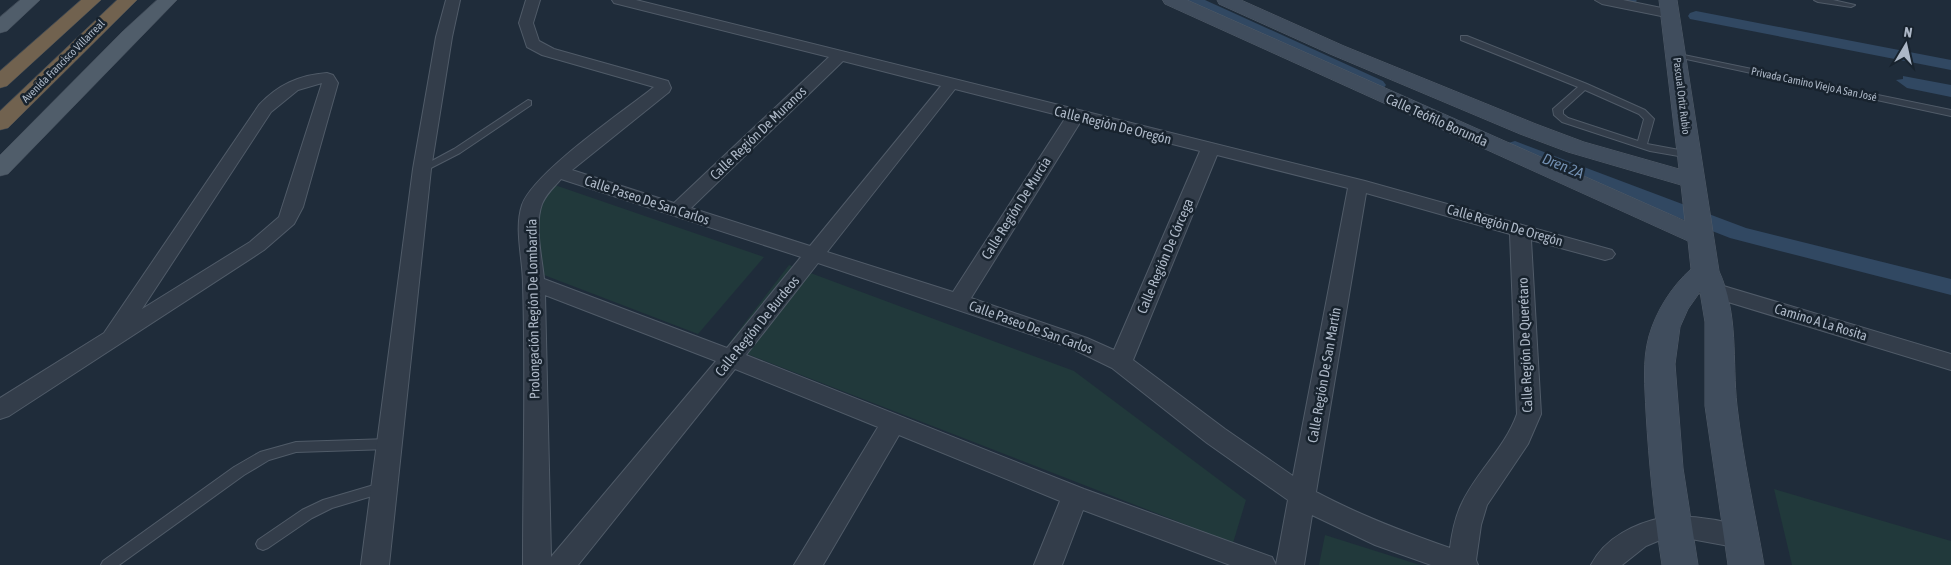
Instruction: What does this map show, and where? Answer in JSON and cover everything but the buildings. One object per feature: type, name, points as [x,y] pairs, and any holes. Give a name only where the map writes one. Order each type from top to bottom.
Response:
[{"type":"highway","name":"Avenida Francisco Villarreal","points":[[0,82],[92,0]]},
{"type":"highway","name":"Avenida Francisco Villarreal","points":[[0,124],[128,0]]},
{"type":"main road","points":[[0,26],[32,0]]},
{"type":"main road","points":[[0,169],[130,35],[168,0]]},
{"type":"street","points":[[375,565],[422,169],[444,37],[453,0]]},
{"type":"street","name":"Prolongación Región De Lombardía","points":[[533,0],[526,22],[532,44],[548,52],[652,80],[662,84],[663,88],[558,172],[540,191],[532,205],[529,225],[534,283],[537,565]]},
{"type":"street","name":"Calle Región De Oregón","points":[[619,0],[1075,116],[1358,185],[1605,254]]},
{"type":"street","name":"Calle Teófilo Borunda","points":[[1172,0],[1701,230]]},
{"type":"street","name":"Calle Teófilo Borunda","points":[[1226,0],[1337,50],[1528,130],[1695,186]]},
{"type":"street","points":[[1602,0],[1670,7]]},
{"type":"street","name":"Pascual Ortiz Rubio","points":[[1670,7],[1701,230],[1703,281],[1719,322],[1721,406],[1743,551]]},
{"type":"street","name":"Calle Región De Muranos","points":[[678,210],[839,56]]},
{"type":"street","points":[[0,410],[114,335],[257,246],[287,220],[294,207],[330,83],[327,78],[315,78],[286,89],[265,109],[114,335]]},
{"type":"street","name":"Calle Región De Burdeos","points":[[561,565],[815,255],[951,84]]},
{"type":"street","name":"Calle Región De Murcia","points":[[958,301],[1075,116]]},
{"type":"street","name":"Calle Región De Córcega","points":[[1120,362],[1210,149]]},
{"type":"street","name":"Calle Paseo De San Carlos","points":[[558,172],[958,301],[1079,343],[1120,362],[1216,436],[1303,497],[1339,517],[1376,533],[1462,564]]},
{"type":"street","name":"Calle Región De San Martín","points":[[1290,565],[1358,185]]},
{"type":"street","name":"Calle Región De Querétaro","points":[[1462,564],[1473,506],[1488,479],[1524,432],[1529,414],[1520,229]]},
{"type":"street","points":[[1680,565],[1665,454],[1659,362],[1663,338],[1672,312],[1703,281]]},
{"type":"street","name":"Camino A La Rosita","points":[[1703,281],[1951,362]]},
{"type":"street","points":[[534,283],[731,358],[1075,496],[1262,565]]},
{"type":"street","points":[[808,565],[893,424]]},
{"type":"street","points":[[1048,565],[1075,496]]},
{"type":"street","points":[[1605,565],[1622,547],[1646,534],[1674,527],[1743,551]]},
{"type":"lane","points":[[1818,0],[1851,5]]},
{"type":"lane","points":[[1464,38],[1584,86],[1647,115],[1649,119],[1642,145]]},
{"type":"lane","name":"Privada Camino Viejo A San José","points":[[1677,56],[1951,113]]},
{"type":"lane","points":[[1584,86],[1558,109],[1559,115],[1565,120],[1642,145],[1690,155]]},
{"type":"lane","points":[[422,169],[457,151],[528,103]]},
{"type":"lane","points":[[108,565],[239,470],[265,456],[296,447],[389,444]]},
{"type":"lane","points":[[262,544],[307,514],[328,504],[384,487]]},
{"type":"green space","points":[[546,182],[764,257],[698,334],[531,270],[529,199]]},
{"type":"green space","points":[[789,265],[1074,371],[1246,500],[1233,543],[727,346]]},
{"type":"green space","points":[[1774,489],[1951,541],[1951,565],[1792,565]]},
{"type":"green space","points":[[1325,535],[1420,565],[1319,565]]},
{"type":"water","points":[[1903,76],[1951,85],[1951,97],[1907,88],[1896,80],[1903,79]]},
{"type":"waterway","name":"Dren 2A","points":[[1192,0],[1377,85]]},
{"type":"waterway","points":[[1696,16],[1951,65]]},
{"type":"waterway","name":"Dren 2A","points":[[1515,147],[1738,233],[1951,287]]}]
